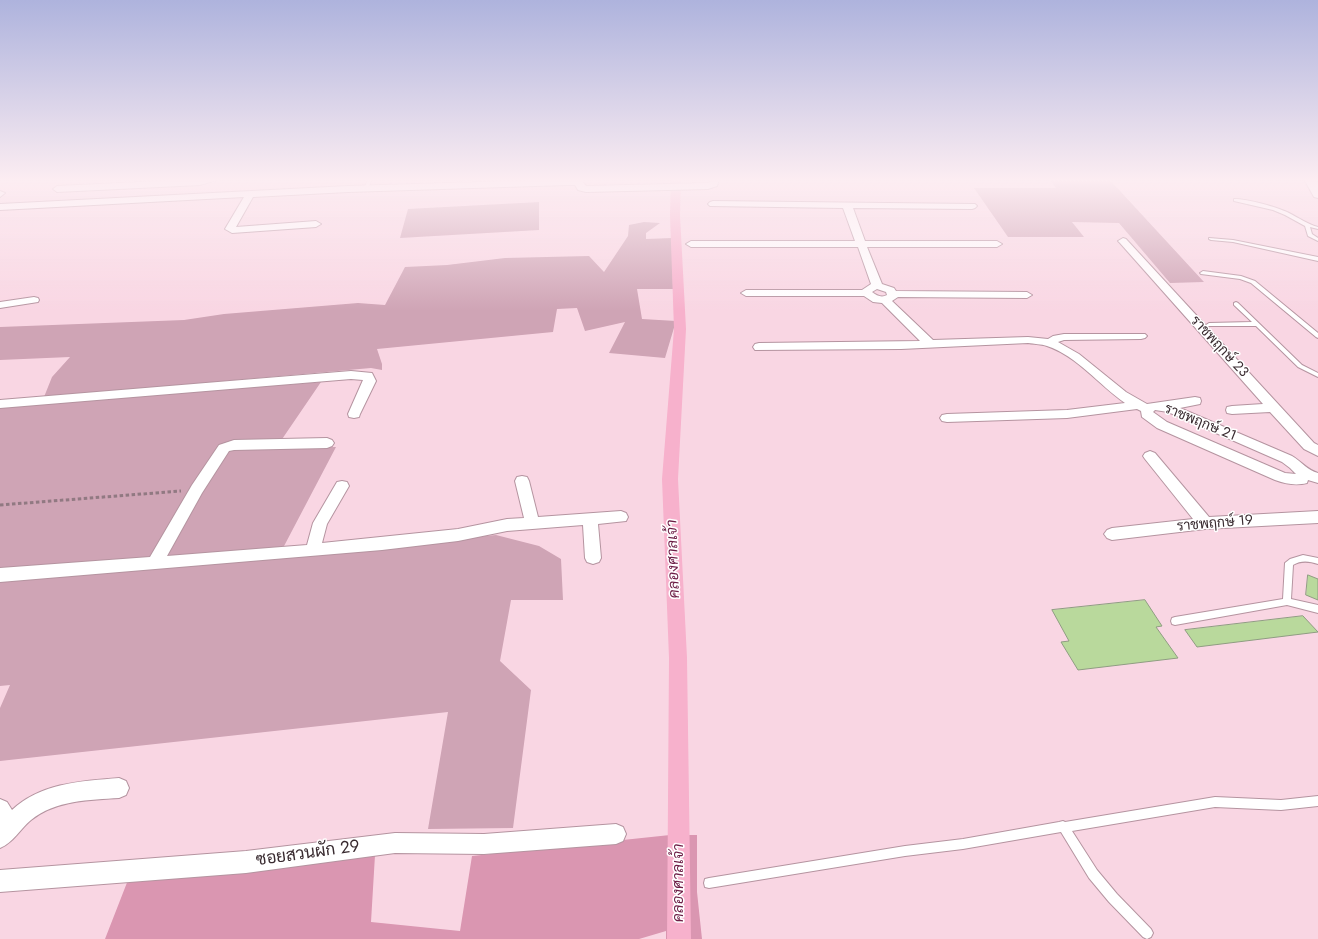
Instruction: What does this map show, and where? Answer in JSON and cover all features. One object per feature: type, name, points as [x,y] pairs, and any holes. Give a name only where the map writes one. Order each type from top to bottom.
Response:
[{"type":"street","points":[[233,223],[230,229],[232,230],[316,224]]},
{"type":"street","points":[[853,223],[877,286]]},
{"type":"street","name":"ราชพฤกษ์ 23","points":[[1123,241],[1309,446],[1318,451]]},
{"type":"street","points":[[691,244],[997,244]]},
{"type":"street","points":[[867,293],[869,288],[877,286],[888,288],[889,297],[930,344]]},
{"type":"street","points":[[746,293],[867,293],[872,298],[1027,295]]},
{"type":"street","points":[[0,305],[34,300]]},
{"type":"street","points":[[1049,343],[1057,338],[1064,337],[1141,336]]},
{"type":"street","points":[[759,346],[930,344],[1028,340],[1049,343],[1073,356],[1122,394],[1143,407]]},
{"type":"street","points":[[0,404],[351,375],[368,376],[370,381],[354,414]]},
{"type":"street","points":[[1163,406],[1195,401]]},
{"type":"street","name":"ราชพฤกษ์ 21","points":[[1304,474],[1302,478],[1296,480],[1277,475],[1162,425],[1150,418],[1143,407],[1163,406],[1287,459],[1295,464],[1304,474],[1318,478]]},
{"type":"street","points":[[947,418],[1061,414],[1143,407]]},
{"type":"street","points":[[1232,410],[1274,407]]},
{"type":"street","points":[[155,564],[197,489],[221,451],[227,446],[327,443]]},
{"type":"street","points":[[1150,456],[1205,523]]},
{"type":"street","points":[[522,481],[526,502],[533,524]]},
{"type":"street","points":[[312,549],[320,523],[342,486]]},
{"type":"street","points":[[0,575],[155,564],[458,535],[494,527],[621,516]]},
{"type":"street","name":"ราชพฤกษ์ 19","points":[[1112,534],[1205,523],[1318,517]]},
{"type":"street","points":[[590,519],[594,558]]},
{"type":"street","points":[[3,833],[28,808],[48,798],[76,792],[119,788]]},
{"type":"street","points":[[0,809],[2,811],[3,833]]},
{"type":"street","name":"ซอยสวนผัก 29","points":[[0,882],[246,862],[395,843],[484,844],[616,834]]},
{"type":"lane","points":[[1302,223],[1307,226],[1318,228]]},
{"type":"lane","points":[[1307,226],[1310,235],[1318,240]]},
{"type":"lane","points":[[1211,239],[1233,241],[1318,259]]},
{"type":"lane","points":[[1203,273],[1241,278],[1253,282],[1318,336]]},
{"type":"lane","points":[[1236,304],[1300,366],[1318,376]]},
{"type":"lane","points":[[1209,325],[1257,324]]},
{"type":"lane","points":[[1287,602],[1289,563],[1295,558],[1301,557],[1318,561]]},
{"type":"lane","points":[[1175,620],[1287,602],[1318,609]]},
{"type":"lane","points":[[709,883],[904,851],[963,844],[1063,826],[1215,802],[1281,805],[1318,801]]},
{"type":"lane","points":[[1063,826],[1093,874],[1113,898],[1147,933]]},
{"type":"path","points":[[0,505],[197,489]]},
{"type":"shaded area","points":[[404,223],[539,223],[539,230],[400,238]]},
{"type":"shaded area","points":[[640,223],[660,223],[646,233],[646,239],[672,238],[673,289],[637,289],[642,319],[676,321],[665,358],[609,353],[625,322],[585,331],[577,308],[557,309],[553,332],[377,349],[382,364],[382,370],[371,368],[44,397],[52,377],[70,357],[0,360],[0,327],[184,320],[224,314],[358,303],[385,305],[405,267],[447,265],[505,258],[589,256],[604,272],[628,236],[629,225]]},
{"type":"shaded area","points":[[998,223],[1073,223],[1084,237],[1008,237]]},
{"type":"shaded area","points":[[1111,223],[1149,223],[1204,282],[1170,283],[1119,223]]},
{"type":"shaded area","points":[[321,382],[276,448],[336,447],[283,548],[0,572],[0,407]]},
{"type":"shaded area","points":[[496,535],[539,546],[561,559],[563,600],[511,600],[500,661],[531,690],[513,828],[428,829],[448,712],[0,761],[0,708],[10,685],[0,686],[0,582]]},
{"type":"shaded area","points":[[670,835],[697,835],[697,892],[702,939],[666,939],[666,931],[639,939],[105,939],[128,880],[375,855],[371,922],[460,931],[472,856]]},
{"type":"building","points":[[1308,575],[1318,579],[1318,600],[1306,595]]},
{"type":"building","points":[[1145,600],[1162,626],[1156,627],[1178,658],[1078,670],[1061,642],[1069,641],[1052,610]]},
{"type":"building","points":[[1303,616],[1318,632],[1197,647],[1185,630]]},
{"type":"waterway","name":"คลองศาลเจ้า","points":[[675,223],[680,329],[670,479],[678,658],[679,939]]}]
